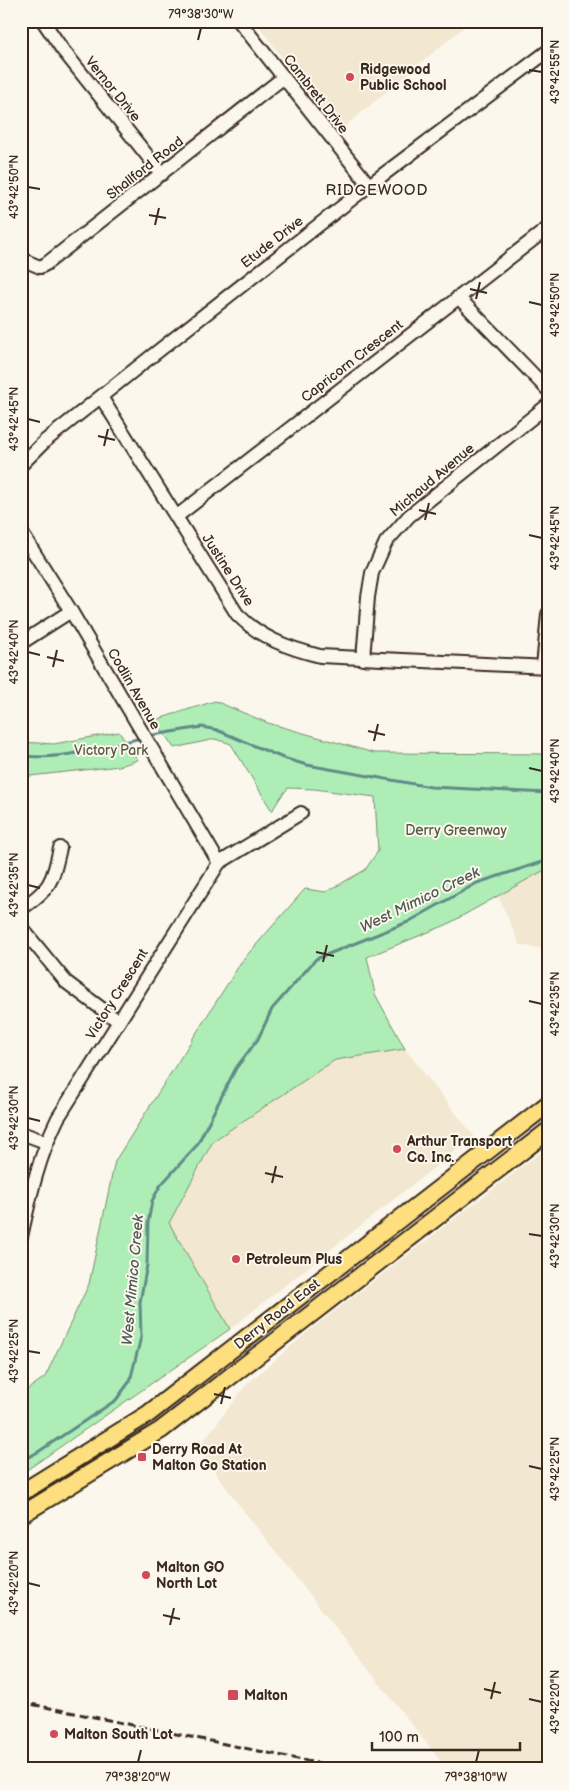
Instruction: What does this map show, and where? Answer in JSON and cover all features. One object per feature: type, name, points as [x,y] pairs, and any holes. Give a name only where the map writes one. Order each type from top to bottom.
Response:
[{"type":"main road","name":"Derry Road East","points":[[21,1493],[148,1414],[548,1104]]},
{"type":"main road","name":"Derry Road East","points":[[21,1515],[161,1430],[548,1131]]},
{"type":"street","name":"Vernor Drive","points":[[43,21],[62,49],[162,174]]},
{"type":"street","name":"Cambrett Drive","points":[[239,21],[369,186]]},
{"type":"street","name":"Etude Drive","points":[[21,465],[45,440],[369,186],[548,51]]},
{"type":"street","name":"Shallford Road","points":[[21,258],[40,266],[46,264],[284,77]]},
{"type":"street","name":"Capricorn Crescent","points":[[176,517],[548,228]]},
{"type":"street","points":[[458,297],[548,390]]},
{"type":"street","name":"Justine Drive","points":[[101,397],[237,614],[249,626],[269,639],[294,650],[320,656],[545,667]]},
{"type":"street","name":"Michaud Avenue","points":[[363,659],[368,596],[372,573],[386,542],[409,516],[548,405]]},
{"type":"street","name":"Codlin Avenue","points":[[21,532],[71,611],[219,863]]},
{"type":"street","points":[[21,643],[71,611]]},
{"type":"street","points":[[545,667],[548,614]]},
{"type":"street","name":"Victory Crescent","points":[[21,1238],[33,1184],[46,1142],[58,1118],[219,863],[301,813]]},
{"type":"street","points":[[21,909],[40,896],[52,882],[60,848]]},
{"type":"street","points":[[21,927],[66,982],[118,1021]]},
{"type":"street","points":[[21,1133],[46,1142]]},
{"type":"shaded area","name":"Ridgewood Public School","points":[[255,21],[471,21],[338,132]]},
{"type":"shaded area","points":[[548,868],[548,950],[520,945],[498,896]]},
{"type":"shaded area","points":[[405,1049],[474,1136],[230,1329],[169,1223],[213,1141],[335,1060]]},
{"type":"shaded area","points":[[548,1147],[548,1769],[469,1769],[442,1763],[236,1501],[198,1448],[247,1384],[310,1330]]},
{"type":"green space","name":"Derry Greenway","points":[[215,701],[268,723],[374,753],[548,754],[548,868],[446,925],[367,957],[375,994],[405,1049],[335,1060],[213,1141],[169,1223],[230,1329],[21,1474],[21,1394],[45,1377],[89,1284],[115,1161],[242,961],[305,889],[326,892],[365,870],[378,851],[375,797],[314,789],[288,788],[272,811],[231,744],[215,739],[174,748],[155,720]]},
{"type":"green space","name":"Victory Park","points":[[119,732],[138,760],[120,766],[21,777],[21,742],[54,744]]},
{"type":"waterway","points":[[153,735],[202,727],[217,730],[283,758],[307,765],[431,787],[548,793]]},
{"type":"waterway","points":[[21,756],[65,755],[137,739]]},
{"type":"waterway","name":"West Mimico Creek","points":[[21,1461],[38,1452],[116,1400],[130,1381],[141,1337],[140,1302],[147,1265],[148,1223],[152,1201],[160,1186],[197,1145],[236,1068],[258,1039],[272,1009],[316,959],[408,922],[477,883],[548,860]]},
{"type":"railway","points":[[21,1702],[346,1769]]},
{"type":"place","name":"Ridgewood Public School","points":[[350,77]]},
{"type":"place","name":"Arthur Transport Co. Inc.","points":[[397,1149]]},
{"type":"place","name":"Petroleum Plus","points":[[236,1259]]},
{"type":"place","name":"Derry Road At Malton Go Station","points":[[142,1457]]},
{"type":"place","name":"Malton GO North Lot","points":[[146,1575]]},
{"type":"place","name":"Malton","points":[[233,1695]]},
{"type":"place","name":"Malton South Lot","points":[[54,1734]]},
{"type":"district","name":"RIDGEWOOD","points":[[377,190]]}]
